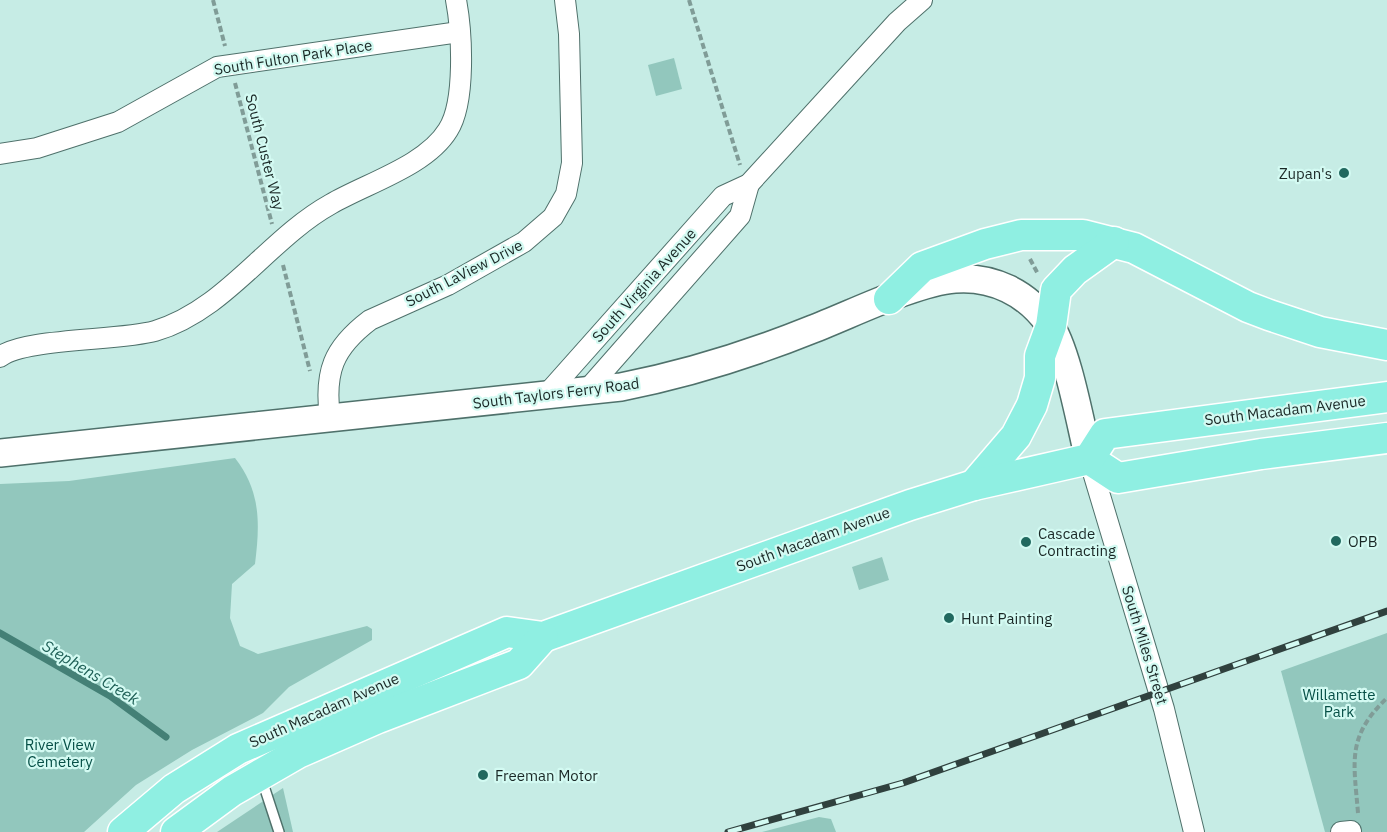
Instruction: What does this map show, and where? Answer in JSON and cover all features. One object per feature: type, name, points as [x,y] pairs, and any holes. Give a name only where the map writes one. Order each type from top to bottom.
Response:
[{"type":"main road","points":[[889,300],[922,267],[986,244],[1021,235],[1057,233],[1083,235],[1114,242],[1165,263],[1248,307],[1320,332],[1387,345]]},
{"type":"main road","points":[[974,485],[1016,436],[1024,422],[1037,391],[1040,356],[1051,326],[1056,290],[1075,270],[1114,242]]},
{"type":"main road","name":"South Taylors Ferry Road","points":[[0,453],[621,387],[691,371],[784,341],[940,282],[971,279],[995,283],[1021,296],[1051,326],[1062,352],[1089,459]]},
{"type":"main road","name":"South Macadam Avenue","points":[[123,832],[174,789],[202,769],[274,733],[507,632],[543,637],[852,524],[974,485],[1089,459],[1105,434],[1387,397]]},
{"type":"main road","points":[[1089,459],[1118,478],[1261,454],[1387,438]]},
{"type":"main road","name":"South Macadam Avenue","points":[[176,832],[260,774],[298,753],[378,718],[519,664],[543,637]]},
{"type":"main road","points":[[260,774],[255,761],[266,751],[274,733]]},
{"type":"street","points":[[0,357],[23,347],[134,335],[169,326],[206,306],[277,244],[328,206],[417,160],[442,139],[455,116],[458,99],[459,32],[456,0]]},
{"type":"street","name":"South LaView Drive","points":[[330,418],[327,382],[340,349],[370,320],[448,285],[524,242],[553,217],[566,194],[572,163],[569,34],[565,0]]},
{"type":"street","name":"South Virginia Avenue","points":[[546,395],[723,196],[749,184],[897,22],[921,0]]},
{"type":"street","name":"South Fulton Park Place","points":[[0,154],[47,145],[118,122],[217,67],[459,32]]},
{"type":"street","name":"South Virginia Avenue","points":[[586,391],[740,216],[749,184]]},
{"type":"street","name":"South Miles Street","points":[[1089,459],[1167,718],[1194,832]]},
{"type":"lane","points":[[260,774],[279,832]]},
{"type":"path","points":[[213,0],[227,52]]},
{"type":"path","points":[[689,0],[736,155]]},
{"type":"path","name":"South Custer Way","points":[[234,76],[274,233]]},
{"type":"path","points":[[1028,257],[1043,277]]},
{"type":"path","points":[[282,261],[308,367],[313,375],[327,382]]},
{"type":"path","points":[[1350,827],[1357,739],[1364,724],[1387,698]]},
{"type":"green space","points":[[674,58],[682,89],[656,96],[648,65]]},
{"type":"green space","name":"River View Cemetery","points":[[235,458],[250,483],[257,508],[258,522],[255,564],[232,584],[230,618],[240,646],[258,654],[367,626],[372,629],[372,640],[289,687],[263,713],[192,750],[136,785],[84,832],[0,832],[0,484],[69,481]]},
{"type":"green space","points":[[882,557],[889,580],[859,590],[852,567]]},
{"type":"green space","name":"Willamette Park","points":[[1387,633],[1387,832],[1325,832],[1281,671]]},
{"type":"green space","points":[[283,788],[293,832],[217,832]]},
{"type":"green space","points":[[819,817],[831,819],[836,832],[762,832]]},
{"type":"waterway","name":"Stephens Creek","points":[[0,633],[110,696],[166,737]]},
{"type":"railway","points":[[728,832],[903,783],[1387,611]]},
{"type":"place","name":"Zupan's","points":[[1344,173]]},
{"type":"place","name":"OPB","points":[[1336,541]]},
{"type":"place","name":"Cascade Contracting","points":[[1026,542]]},
{"type":"place","name":"Hunt Painting","points":[[949,618]]},
{"type":"place","name":"Freeman Motor","points":[[483,775]]}]
